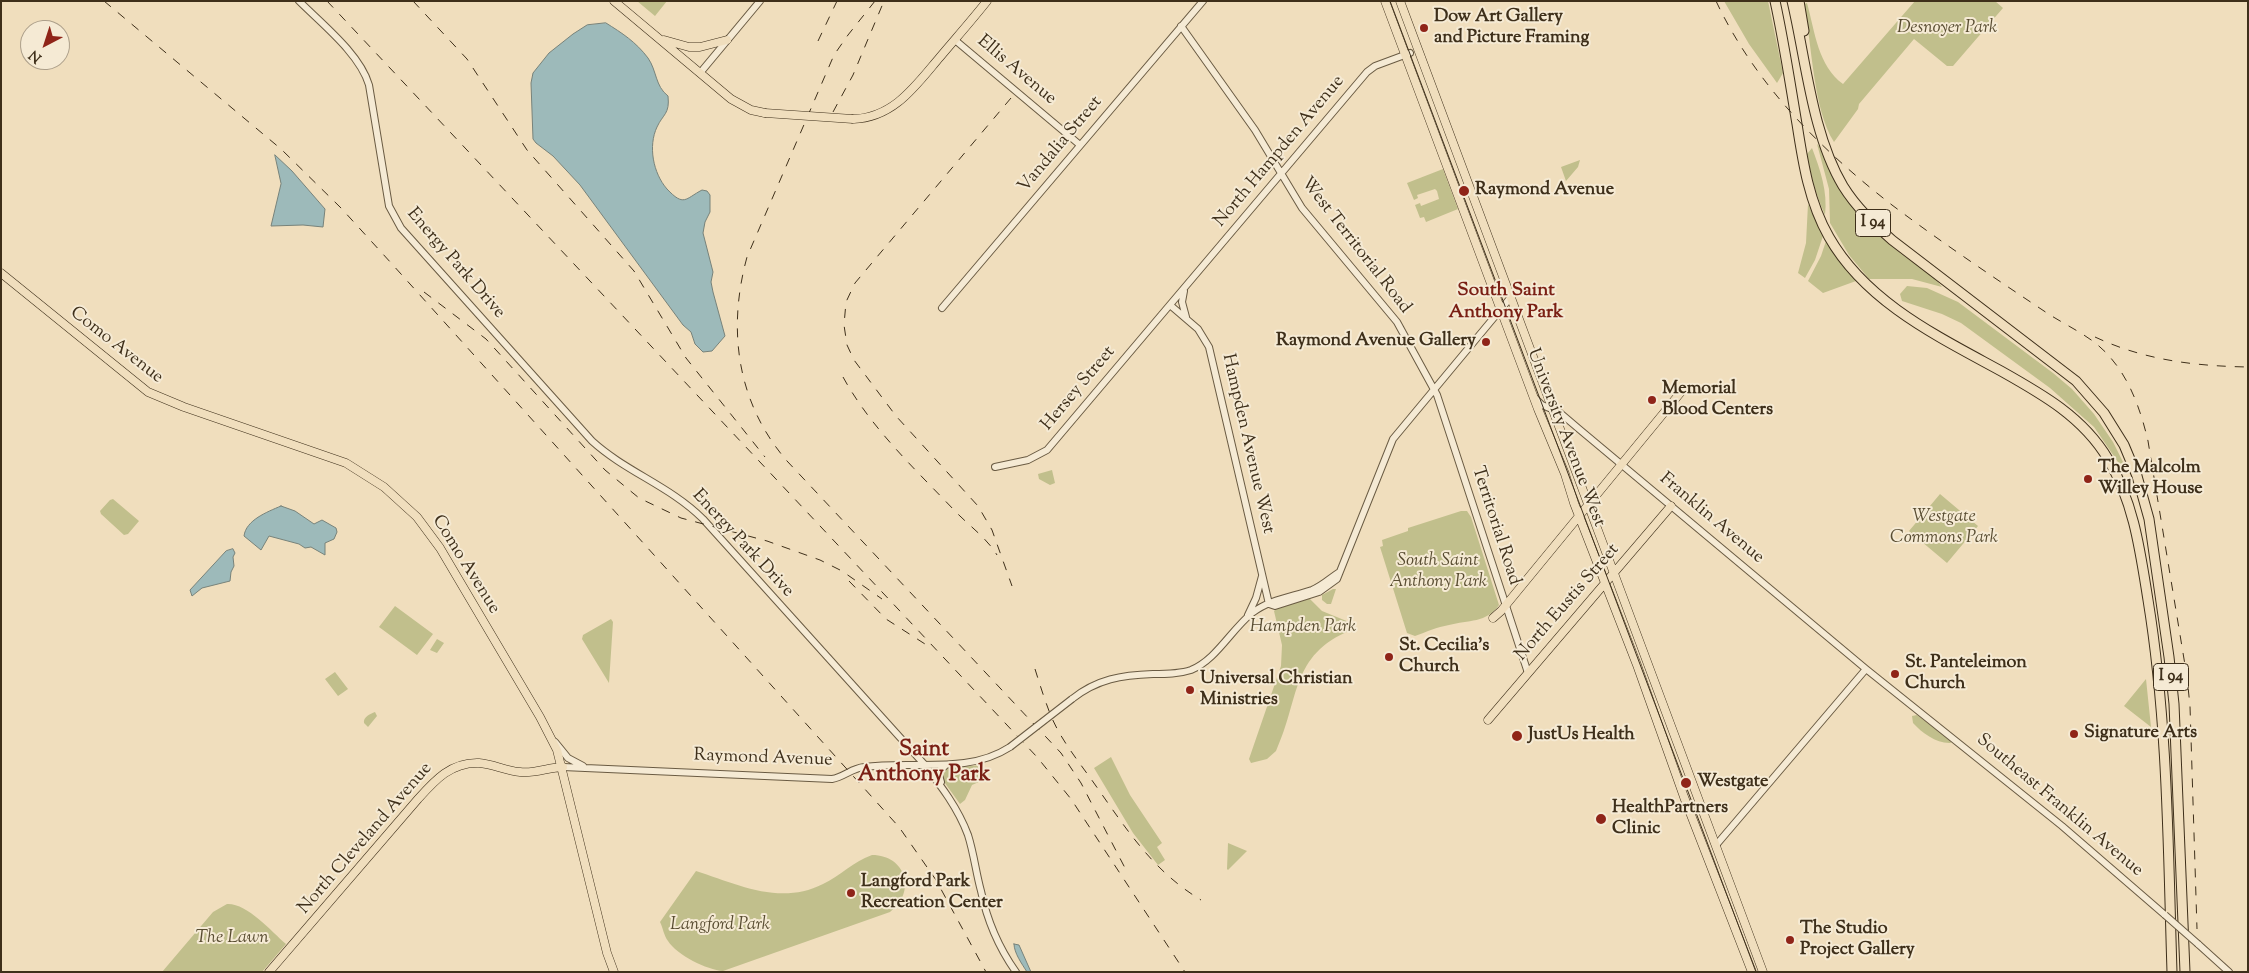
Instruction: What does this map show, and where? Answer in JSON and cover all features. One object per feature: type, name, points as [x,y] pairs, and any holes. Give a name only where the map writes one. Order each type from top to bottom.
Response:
[{"type":"highway","name":"I 94","points":[[1775,1],[1805,173],[1813,202],[1828,236],[1840,254],[1849,266],[1882,299],[1912,320],[2039,393],[2064,410],[2102,450],[2117,475],[2128,500],[2141,552],[2161,695],[2165,749],[2172,972]]},
{"type":"highway","name":"I 94","points":[[1792,1],[1828,153],[1839,178],[1856,204],[1892,240],[2076,381],[2107,418],[2124,445],[2135,469],[2149,519],[2171,669],[2176,736],[2184,972]]},
{"type":"highway","points":[[1799,1],[1805,38],[1803,51]]},
{"type":"main road","points":[[614,1],[737,103],[751,110],[765,113],[853,119],[874,116],[898,103],[912,90],[987,1]]},
{"type":"main road","name":"University Avenue West","points":[[1385,1],[1408,54],[1534,398],[1560,460],[1596,563],[1634,656],[1706,856],[1752,972]]},
{"type":"main road","name":"University Avenue West","points":[[1400,1],[1572,464],[1595,518],[1717,844],[1763,972]]},
{"type":"main road","points":[[659,39],[689,47],[700,47],[727,40]]},
{"type":"main road","name":"Como Avenue","points":[[1,273],[148,392],[184,407],[341,461],[371,478],[395,495],[417,516],[436,541],[552,738],[563,767],[607,953],[614,972]]},
{"type":"main road","points":[[1493,618],[1579,517],[1680,392]]},
{"type":"main road","name":"North Eustis Street","points":[[1488,720],[1614,572],[1668,503]]},
{"type":"main road","name":"North Cleveland Avenue","points":[[269,972],[418,799],[434,781],[448,770],[465,764],[479,763],[520,772],[563,767]]},
{"type":"street","name":"Energy Park Drive","points":[[299,1],[352,56],[365,75],[389,206],[394,219],[404,233],[592,441],[618,462],[675,495],[703,519],[924,764],[954,805],[968,834],[989,921],[998,942],[1016,972]]},
{"type":"street","points":[[700,73],[760,1]]},
{"type":"street","name":"Vandalia Street","points":[[942,308],[1203,1]]},
{"type":"street","name":"West Territorial Road","points":[[1181,26],[1255,130],[1302,208],[1396,322],[1434,389]]},
{"type":"street","name":"Ellis Avenue","points":[[955,40],[1080,145]]},
{"type":"street","name":"North Hampden Avenue","points":[[1170,305],[1368,72],[1375,66],[1408,54]]},
{"type":"street","points":[[1186,286],[1182,301],[1188,320]]},
{"type":"street","name":"Raymond Avenue","points":[[563,767],[832,779],[864,767],[924,764],[946,765],[980,761],[997,755],[1010,747],[1089,686],[1125,675],[1177,673],[1192,669],[1207,660],[1254,612],[1269,604],[1275,606],[1319,592],[1335,581],[1393,439],[1511,297]]},
{"type":"street","name":"Hampden Avenue West","points":[[1170,305],[1203,335],[1209,347],[1269,604]]},
{"type":"street","name":"Hersey Street","points":[[995,467],[1028,460],[1047,450],[1170,305]]},
{"type":"street","name":"Territorial Road","points":[[1434,389],[1528,673]]},
{"type":"street","name":"Franklin Avenue","points":[[1534,398],[1542,405],[1552,408],[1630,471],[1866,669]]},
{"type":"street","points":[[1246,619],[1256,598],[1262,574]]},
{"type":"street","points":[[1717,844],[1866,669]]},
{"type":"street","name":"Southeast Franklin Avenue","points":[[1866,669],[2062,826],[2229,972]]},
{"type":"street","points":[[552,738],[568,758],[586,768]]},
{"type":"street","points":[[901,765],[909,758],[908,747]]},
{"type":"street","points":[[940,786],[938,772],[946,765]]},
{"type":"green space","points":[[637,1],[667,1],[655,16]]},
{"type":"green space","points":[[1724,1],[1768,1],[1783,73],[1777,83],[1749,44]]},
{"type":"green space","name":"Desnoyer Park","points":[[1915,1],[1995,1],[2003,8],[1953,66],[1947,66],[1914,39],[1859,104],[1858,109],[1834,142],[1827,128],[1817,94],[1804,4],[1807,3],[1815,37],[1823,58],[1828,68],[1843,84]]},
{"type":"green space","points":[[1817,144],[1821,148],[1827,165],[1844,195],[1865,221],[1890,245],[1930,275],[1942,287],[1912,279],[1869,279],[1849,255],[1830,223],[1829,189]]},
{"type":"green space","points":[[1812,148],[1824,189],[1825,215],[1816,193],[1807,154]]},
{"type":"green space","points":[[1580,160],[1578,167],[1566,181],[1561,167]]},
{"type":"green space","points":[[1443,169],[1458,209],[1426,222],[1424,217],[1420,218],[1415,205],[1420,203],[1421,206],[1439,199],[1437,191],[1435,189],[1417,195],[1418,198],[1414,200],[1407,183]]},
{"type":"green space","points":[[1808,204],[1823,236],[1815,260],[1805,278],[1798,273],[1806,243]]},
{"type":"green space","points":[[1826,241],[1856,281],[1823,293],[1808,281],[1821,256]]},
{"type":"green space","points":[[1907,286],[1927,288],[1958,302],[2053,373],[2072,389],[2094,414],[2113,442],[2124,464],[2120,465],[2094,427],[2050,388],[1961,323],[1942,314],[1902,301],[1900,294]]},
{"type":"green space","points":[[1052,470],[1055,483],[1050,485],[1039,479],[1038,474]]},
{"type":"green space","name":"Westgate Commons Park","points":[[1940,494],[1978,526],[1947,563],[1909,531]]},
{"type":"green space","points":[[113,499],[139,521],[128,534],[124,535],[101,514],[100,511]]},
{"type":"green space","name":"South Saint Anthony Park","points":[[1461,511],[1467,511],[1471,517],[1499,605],[1489,615],[1477,620],[1440,627],[1415,636],[1407,633],[1380,547],[1383,546],[1382,540],[1408,531],[1408,528]]},
{"type":"green space","points":[[1336,589],[1331,604],[1327,604],[1322,600],[1322,595]]},
{"type":"green space","name":"Hampden Park","points":[[1309,598],[1322,611],[1349,622],[1353,627],[1351,630],[1331,640],[1317,652],[1300,680],[1276,751],[1267,759],[1251,763],[1249,759],[1281,666],[1282,645],[1274,611],[1277,608]]},
{"type":"green space","points":[[395,606],[433,634],[417,655],[379,627]]},
{"type":"green space","points":[[611,619],[613,622],[609,683],[582,639],[583,635]]},
{"type":"green space","points":[[437,639],[444,643],[437,653],[430,650]]},
{"type":"green space","points":[[335,672],[348,689],[338,696],[325,679]]},
{"type":"green space","points":[[2146,679],[2151,727],[2124,706]]},
{"type":"green space","points":[[375,712],[377,716],[368,727],[364,723],[365,719]]},
{"type":"green space","points":[[1917,715],[1950,740],[1951,743],[1935,740],[1921,730],[1913,723],[1912,716]]},
{"type":"green space","points":[[1111,757],[1130,795],[1162,843],[1157,847],[1165,860],[1158,865],[1133,833],[1094,768]]},
{"type":"green space","points":[[981,765],[981,781],[972,785],[965,800],[960,804],[942,779],[942,773],[949,768]]},
{"type":"green space","points":[[1228,843],[1247,851],[1228,870],[1227,869]]},
{"type":"green space","name":"Langford Park","points":[[872,855],[893,861],[900,868],[904,876],[903,895],[890,912],[723,971],[701,965],[678,951],[667,939],[660,922],[696,871],[759,891],[791,893],[823,884]]},
{"type":"green space","name":"The Lawn","points":[[227,904],[243,908],[251,913],[286,944],[262,972],[162,972],[213,912]]},
{"type":"water","points":[[606,23],[639,47],[651,63],[658,83],[668,96],[668,107],[654,134],[653,142],[653,159],[662,183],[673,195],[681,200],[702,190],[707,191],[710,195],[710,212],[705,222],[703,233],[713,272],[711,282],[713,292],[725,336],[712,351],[703,352],[695,344],[691,332],[683,325],[580,185],[553,156],[533,139],[531,83],[533,73],[549,53],[573,34],[587,25]]},
{"type":"water","points":[[275,155],[292,171],[325,209],[323,227],[303,225],[271,226],[281,184]]},
{"type":"water","points":[[281,506],[295,511],[314,524],[322,520],[336,528],[337,532],[334,539],[325,543],[325,555],[311,547],[305,548],[299,544],[269,536],[261,550],[244,536],[253,521]]},
{"type":"water","points":[[233,549],[235,553],[233,557],[234,566],[230,581],[202,588],[192,596],[190,590],[226,551]]},
{"type":"water","points":[[1014,944],[1019,945],[1031,972],[1027,972],[1015,951]]},
{"type":"tram line","points":[[1390,1],[1756,972]]},
{"type":"railway","points":[[104,1],[281,149],[341,208],[392,264],[899,827],[936,880],[986,972]]},
{"type":"railway","points":[[327,1],[1037,757],[1071,799],[1185,972]]},
{"type":"railway","points":[[413,1],[467,59],[527,150],[634,271],[686,358],[765,457]]},
{"type":"railway","points":[[818,41],[837,1]]},
{"type":"railway","points":[[875,1],[834,55],[747,257],[741,284],[738,312],[741,365],[747,390],[757,415],[770,439],[787,461],[1061,753],[1081,783],[1125,868]]},
{"type":"railway","points":[[833,112],[853,75],[884,1]]},
{"type":"railway","points":[[1716,1],[1732,31],[1770,88],[1792,114],[1840,162],[1892,205],[1929,232],[2044,311],[2095,343],[2109,356],[2129,385],[2142,418],[2148,441],[2187,677],[2190,706],[2197,929]]},
{"type":"railway","points":[[1011,98],[855,283],[846,302],[844,325],[847,345],[854,360],[896,416],[978,506],[992,530],[1012,586]]},
{"type":"railway","points":[[424,292],[486,339],[605,470],[639,498],[681,518],[767,541],[820,560],[842,571],[882,599]]},
{"type":"railway","points":[[2095,337],[2132,351],[2170,360],[2208,365],[2248,367]]},
{"type":"railway","points":[[843,377],[854,396],[894,447],[982,537],[997,555]]},
{"type":"railway","points":[[849,581],[886,619],[925,644]]},
{"type":"railway","points":[[1035,669],[1060,735],[1119,818],[1155,863],[1184,889],[1201,900]]},
{"type":"place","name":"Dow Art Gallery and Picture Framing","points":[[1424,28]]},
{"type":"place","name":"Raymond Avenue","points":[[1464,191]]},
{"type":"place","name":"Raymond Avenue Gallery","points":[[1486,342]]},
{"type":"place","name":"Memorial Blood Centers","points":[[1652,400]]},
{"type":"place","name":"The Malcolm Willey House","points":[[2088,479]]},
{"type":"place","name":"St. Cecilia's Church","points":[[1389,657]]},
{"type":"place","name":"St. Panteleimon Church","points":[[1895,674]]},
{"type":"place","name":"Universal Christian Ministries","points":[[1190,690]]},
{"type":"place","name":"Signature Arts","points":[[2074,734]]},
{"type":"place","name":"JustUs Health","points":[[1517,736]]},
{"type":"place","name":"Westgate","points":[[1686,783]]},
{"type":"place","name":"HealthPartners Clinic","points":[[1601,819]]},
{"type":"place","name":"Langford Park Recreation Center","points":[[851,893]]},
{"type":"place","name":"The Studio Project Gallery","points":[[1790,940]]},
{"type":"district","name":"South Saint Anthony Park","points":[[1506,303]]},
{"type":"district","name":"Saint Anthony Park","points":[[924,764]]}]
